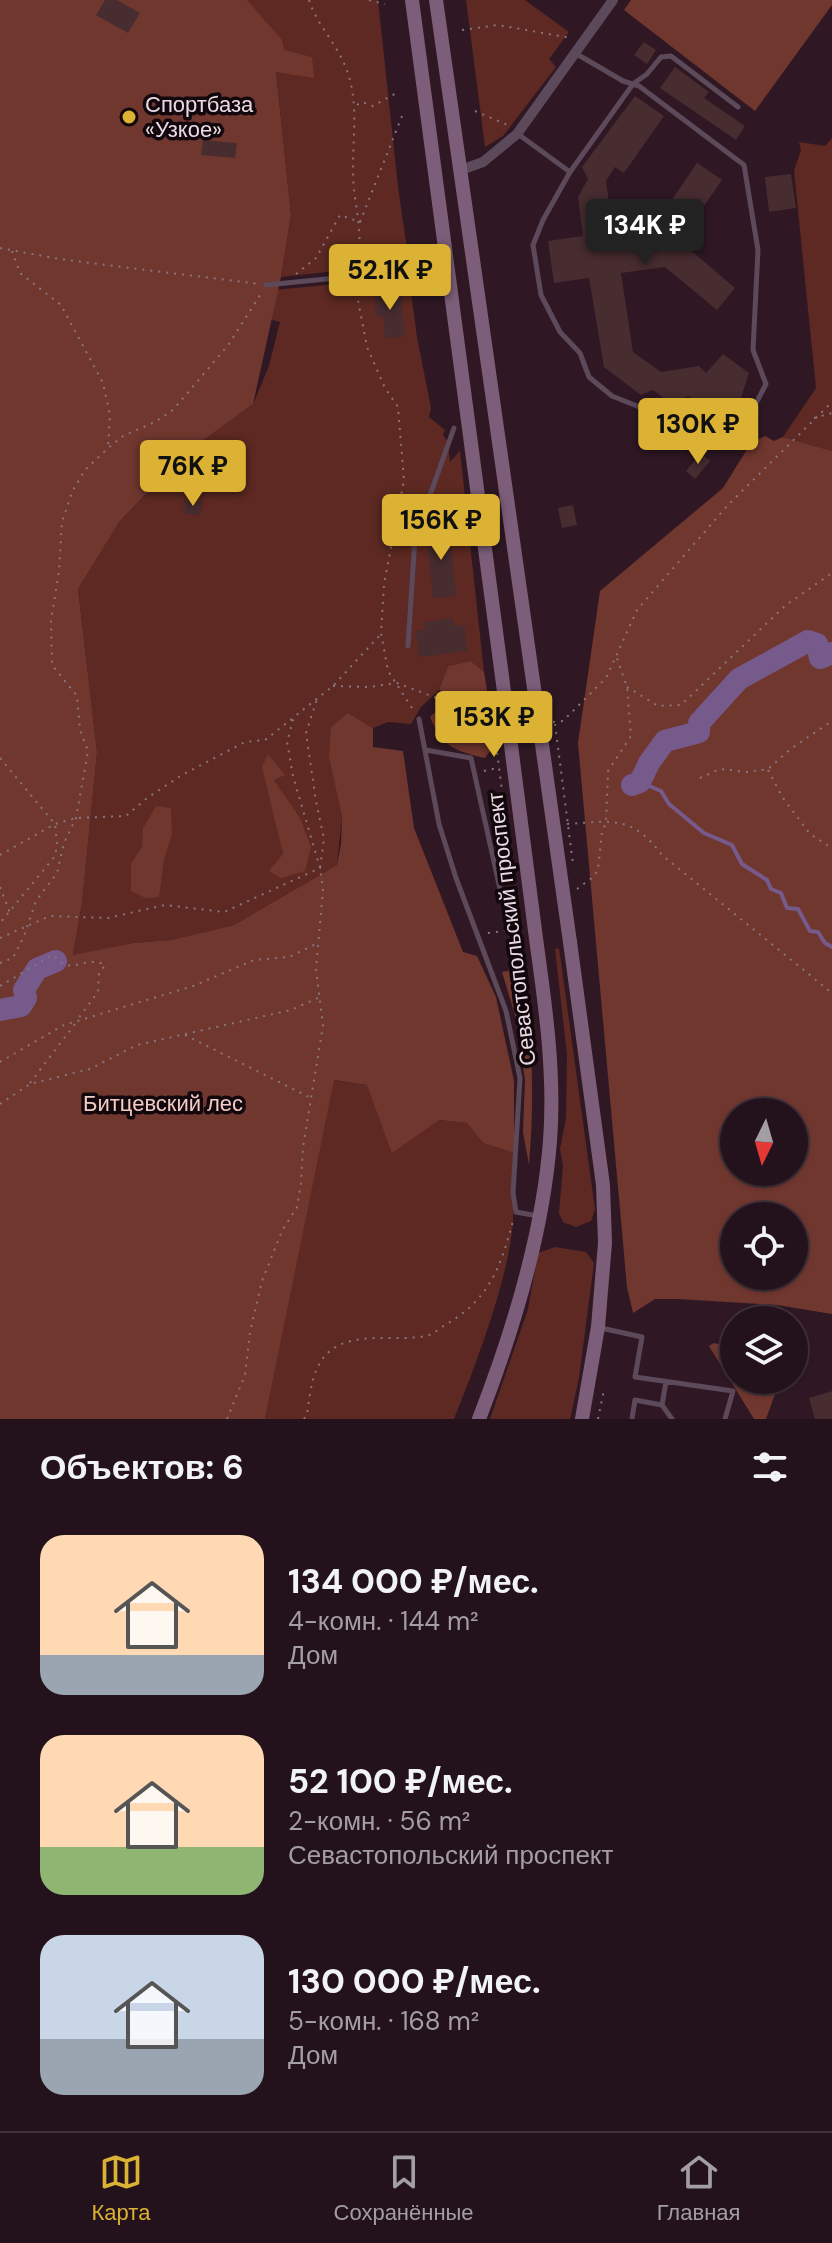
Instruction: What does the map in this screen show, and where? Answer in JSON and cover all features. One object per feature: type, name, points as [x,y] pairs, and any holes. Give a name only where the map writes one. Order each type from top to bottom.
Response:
[{"type":"main road","name":"Севастопольский проспект","points":[[412,0],[547,1019],[551,1085],[550,1142],[538,1216],[515,1312],[479,1419]]},
{"type":"main road","points":[[436,0],[603,1185],[605,1243],[598,1327],[582,1419]]},
{"type":"street","points":[[461,170],[483,162],[518,132],[613,0]]},
{"type":"lane","points":[[575,53],[633,84],[744,165],[758,250],[753,350],[766,384],[750,415],[721,434],[672,420],[612,396],[589,377],[580,353],[560,332],[541,295],[533,245],[570,172],[633,84],[647,74],[661,57],[671,56],[738,107]]},
{"type":"lane","points":[[518,132],[570,172]]},
{"type":"lane","points":[[266,285],[448,267]]},
{"type":"lane","points":[[408,646],[415,537],[454,428]]},
{"type":"lane","points":[[419,719],[439,824],[506,1011],[520,1078],[513,1193],[516,1212],[538,1216]]},
{"type":"lane","points":[[426,750],[471,758],[502,898]]},
{"type":"lane","points":[[598,1327],[642,1337],[635,1377],[733,1391],[725,1419]]},
{"type":"lane","points":[[662,1405],[666,1382]]},
{"type":"lane","points":[[632,1419],[635,1400],[662,1405],[672,1419]]},
{"type":"path","points":[[309,0],[342,60],[356,106],[353,178],[360,222],[360,250],[353,277],[367,347],[385,388],[398,407],[404,480],[384,584],[381,633],[388,671],[419,719]]},
{"type":"path","points":[[369,0],[385,4]]},
{"type":"path","points":[[462,30],[498,25],[584,41]]},
{"type":"path","points":[[356,106],[362,102],[373,106],[398,92]]},
{"type":"path","points":[[360,222],[404,111]]},
{"type":"path","points":[[475,111],[518,132]]},
{"type":"path","points":[[283,285],[316,258],[340,215],[360,222]]},
{"type":"path","points":[[0,248],[59,259],[266,285],[229,344],[173,410],[123,436],[108,448],[85,470],[72,492],[62,522],[59,571],[51,621],[52,665],[77,696],[80,730],[88,751],[76,818],[64,843],[57,873],[36,901],[13,958],[0,963]]},
{"type":"path","points":[[12,251],[20,273],[61,305],[103,383],[110,415],[108,448]]},
{"type":"path","points":[[563,721],[606,678],[637,610],[727,506],[813,418],[832,403]]},
{"type":"path","points":[[813,418],[832,413]]},
{"type":"path","points":[[627,687],[658,706],[681,705],[786,605],[832,573]]},
{"type":"path","points":[[0,855],[55,824],[76,818],[126,816],[182,775],[245,742],[265,740],[333,686],[381,633]]},
{"type":"path","points":[[577,889],[598,870],[602,832],[606,823],[608,771],[631,736],[627,687],[617,657]]},
{"type":"path","points":[[333,686],[369,687],[397,683],[463,708],[476,726],[488,730]]},
{"type":"path","points":[[317,699],[306,733],[316,801],[324,827],[324,852],[320,868]]},
{"type":"path","points":[[227,1419],[245,1375],[250,1332],[262,1281],[282,1231],[297,1207],[323,1026],[316,969],[323,890],[287,742],[294,717]]},
{"type":"path","points":[[700,778],[720,769],[748,772],[768,769],[832,721]]},
{"type":"path","points":[[479,935],[520,929],[494,729]]},
{"type":"path","points":[[0,758],[55,824],[55,856],[0,923]]},
{"type":"path","points":[[475,773],[499,768]]},
{"type":"path","points":[[768,769],[783,798],[810,834],[832,848]]},
{"type":"path","points":[[485,813],[506,815]]},
{"type":"path","points":[[568,824],[630,824],[662,855],[832,993]]},
{"type":"path","points":[[0,938],[50,916],[108,918],[165,905],[224,912],[320,868]]},
{"type":"path","points":[[0,887],[10,914]]},
{"type":"path","points":[[0,1062],[64,1025],[193,986],[254,960],[289,957],[319,943]]},
{"type":"path","points":[[0,986],[52,955],[69,965],[82,961],[100,961],[105,965],[99,974],[98,992],[30,1084]]},
{"type":"path","points":[[0,1104],[30,1084],[90,1069],[137,1045],[291,1010],[321,996]]},
{"type":"path","points":[[184,1035],[311,1098]]},
{"type":"path","points":[[304,1419],[312,1377],[321,1357],[342,1344],[371,1338],[429,1335],[474,1306],[486,1291],[503,1256],[516,1212]]},
{"type":"path","points":[[598,1419],[604,1390]]},
{"type":"shaded area","points":[[247,0],[378,0],[409,263],[281,277],[291,215],[276,71],[312,57],[284,51]]},
{"type":"shaded area","points":[[466,0],[525,0],[569,32],[549,59],[556,67],[503,136],[485,147]]},
{"type":"shaded area","points":[[832,138],[832,451],[783,437],[816,388],[794,171],[801,150],[799,142],[825,146]]},
{"type":"shaded area","points":[[409,277],[431,408],[429,417],[445,430],[443,435],[448,442],[450,462],[460,451],[484,672],[471,661],[448,666],[439,690],[421,707],[411,724],[388,722],[373,728],[348,713],[329,758],[342,817],[337,865],[234,925],[171,940],[133,943],[73,956],[82,903],[97,752],[78,589],[120,521],[183,455],[253,404],[269,366],[280,322],[268,319],[274,290]],"holes":[[[268,755],[284,775],[274,780],[280,789],[305,871],[283,854],[272,806]]]},
{"type":"shaded area","points":[[559,948],[595,1209],[591,1221],[576,1227],[563,1222],[559,1213],[567,1055],[555,949]]},
{"type":"shaded area","points":[[333,1080],[367,1085],[439,1120],[467,1123],[483,1143],[514,1153],[513,1222],[505,1270],[481,1348],[454,1419],[265,1419]]},
{"type":"shaded area","points":[[555,1247],[586,1252],[594,1263],[579,1378],[570,1419],[490,1419],[528,1309],[538,1253]]},
{"type":"green space","name":"Битцевский лес","points":[[0,0],[247,0],[282,40],[284,50],[312,57],[314,78],[276,72],[291,215],[281,277],[253,404],[183,455],[120,521],[78,589],[97,752],[82,903],[73,955],[133,943],[171,940],[234,925],[337,865],[342,817],[329,758],[331,727],[348,713],[373,728],[373,747],[403,751],[414,828],[463,952],[477,956],[496,997],[514,1081],[514,1153],[483,1143],[467,1123],[439,1120],[392,1153],[367,1085],[334,1080],[265,1419],[0,1419]]},
{"type":"green space","points":[[631,0],[832,0],[832,5],[755,111],[624,10]]},
{"type":"green space","points":[[765,436],[774,441],[783,437],[832,451],[832,1314],[808,1310],[808,1306],[678,1299],[655,1299],[633,1313],[627,1287],[578,743],[600,591],[723,488],[751,443]]},
{"type":"green space","points":[[471,661],[484,672],[487,690],[478,698],[458,697],[439,690],[448,666]]},
{"type":"green space","points":[[441,707],[488,735],[490,751],[485,758],[458,750],[439,735],[430,717]]},
{"type":"green space","points":[[268,754],[285,775],[274,780],[300,818],[311,847],[305,871],[281,878],[269,871],[283,854],[262,767]]},
{"type":"green space","points":[[156,806],[171,808],[172,835],[164,859],[159,897],[145,898],[131,891],[131,864],[142,847],[143,828]]},
{"type":"green space","points":[[523,968],[532,1066],[529,1165],[523,1132],[525,1080],[515,1015],[502,972]]},
{"type":"green space","points":[[720,1344],[720,1364],[709,1346]]},
{"type":"green space","points":[[739,1394],[775,1394],[766,1419],[754,1419]]},
{"type":"building","points":[[105,0],[117,0],[140,13],[128,33],[96,15]]},
{"type":"building","points":[[644,42],[656,50],[647,64],[634,55]]},
{"type":"building","points":[[675,67],[709,92],[704,98],[745,126],[736,140],[660,88]]},
{"type":"building","points":[[635,96],[664,116],[624,173],[615,167],[606,181],[613,229],[656,223],[697,163],[722,180],[685,233],[687,247],[735,288],[717,310],[665,267],[621,273],[633,352],[661,372],[699,366],[706,373],[723,354],[749,373],[740,401],[725,420],[688,396],[673,405],[653,390],[641,395],[604,367],[589,278],[554,283],[548,241],[583,236],[578,197],[588,179],[582,167]]},
{"type":"building","points":[[203,140],[237,143],[235,158],[201,155]]},
{"type":"building","points":[[791,174],[796,208],[769,212],[765,177]]},
{"type":"building","points":[[401,289],[404,337],[385,338],[383,316],[376,317],[374,292]]},
{"type":"building","points":[[701,453],[710,461],[695,479],[686,471]]},
{"type":"building","points":[[186,500],[202,502],[200,515],[184,513]]},
{"type":"building","points":[[573,505],[577,525],[562,528],[558,508]]},
{"type":"building","points":[[449,526],[456,596],[433,598],[426,529]]},
{"type":"building","points":[[453,618],[454,626],[464,625],[467,651],[419,657],[416,631],[425,630],[424,622]]},
{"type":"building","points":[[832,1391],[832,1419],[815,1419],[809,1398]]},
{"type":"waterway","points":[[632,785],[640,782],[665,741],[699,732],[699,723],[739,679],[808,641],[817,644],[820,658],[832,653]]},
{"type":"waterway","points":[[640,782],[661,791],[669,804],[704,833],[732,845],[742,864],[767,880],[771,889],[781,893],[787,908],[798,909],[810,931],[818,932],[832,947]]},
{"type":"waterway","points":[[0,1010],[21,1006],[26,998],[24,990],[37,969],[56,961]]},
{"type":"place","name":"Спортбаза «Узкое»","points":[[129,117]]}]
